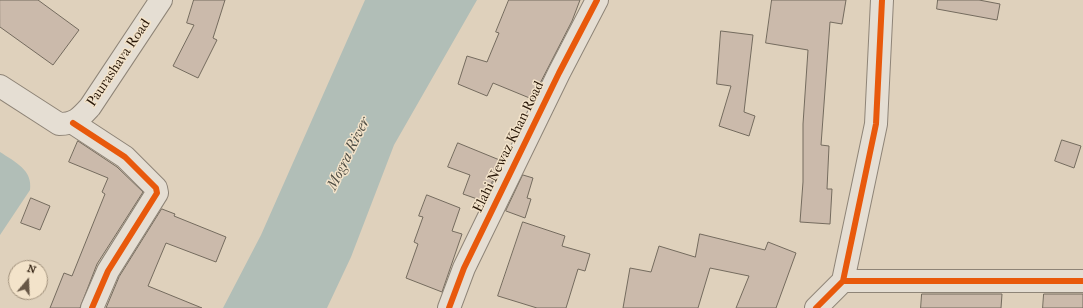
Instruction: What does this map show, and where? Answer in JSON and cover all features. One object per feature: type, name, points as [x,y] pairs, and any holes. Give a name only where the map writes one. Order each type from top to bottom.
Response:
[{"type":"street","name":"Paurashava Road","points":[[73,123],[78,120],[90,107],[161,0]]},
{"type":"street","name":"Elahi Newaz Khan Road","points":[[449,308],[464,268],[559,73],[597,0]]},
{"type":"street","points":[[816,308],[844,281],[876,124],[882,0]]},
{"type":"street","points":[[0,86],[59,124],[73,123],[125,157],[156,188],[157,194],[108,271],[92,308]]},
{"type":"street","points":[[844,281],[1083,281]]},
{"type":"water","name":"Mogra River","points":[[365,0],[477,0],[394,145],[351,257],[327,308],[223,308],[261,235]]},
{"type":"water","points":[[0,152],[17,163],[26,172],[29,177],[30,190],[0,235]]},
{"type":"building","points":[[0,0],[38,0],[79,30],[53,65],[0,27]]},
{"type":"building","points":[[194,0],[225,0],[213,38],[217,40],[198,78],[173,66],[194,25],[187,23]]},
{"type":"building","points":[[509,0],[580,0],[572,21],[532,99],[493,83],[487,96],[458,84],[467,56],[487,62],[499,33],[496,32]]},
{"type":"building","points":[[772,0],[846,0],[842,24],[830,22],[821,145],[829,146],[827,189],[832,189],[830,224],[800,222],[803,182],[803,124],[808,50],[766,43]]},
{"type":"building","points":[[938,0],[979,0],[1000,4],[997,20],[937,9]]},
{"type":"building","points":[[721,31],[753,35],[744,112],[755,116],[749,136],[719,126],[731,86],[717,84]]},
{"type":"building","points":[[1062,140],[1081,146],[1074,168],[1055,161]]},
{"type":"building","points":[[78,141],[117,167],[143,192],[97,264],[80,308],[50,308],[64,273],[72,276],[105,194],[102,192],[108,178],[69,162]]},
{"type":"building","points":[[458,143],[502,161],[483,201],[463,194],[470,175],[448,167]]},
{"type":"building","points":[[523,175],[533,178],[527,198],[531,199],[525,218],[506,211]]},
{"type":"building","points":[[427,195],[460,208],[452,231],[462,234],[442,292],[406,278],[418,244],[414,242],[423,217],[419,216]]},
{"type":"building","points":[[31,198],[50,206],[40,230],[21,223]]},
{"type":"building","points":[[162,209],[175,214],[174,216],[226,237],[216,262],[166,243],[148,286],[202,308],[106,308],[119,277]]},
{"type":"building","points":[[523,222],[565,236],[562,246],[590,254],[585,271],[578,269],[566,308],[537,308],[498,296]]},
{"type":"building","points":[[700,234],[765,250],[768,242],[796,253],[776,308],[736,308],[749,276],[710,268],[698,308],[623,308],[630,268],[651,272],[659,246],[695,257]]},
{"type":"building","points":[[922,294],[1002,294],[1001,308],[921,308]]},
{"type":"building","points":[[1044,294],[1083,294],[1083,308],[1043,308]]},
{"type":"cycle path","points":[[449,308],[464,268],[559,73],[597,0]]},
{"type":"cycle path","points":[[816,308],[843,281],[876,124],[882,0]]},
{"type":"cycle path","points":[[73,123],[125,157],[156,188],[157,193],[108,271],[92,308]]},
{"type":"cycle path","points":[[843,281],[1083,281]]}]
